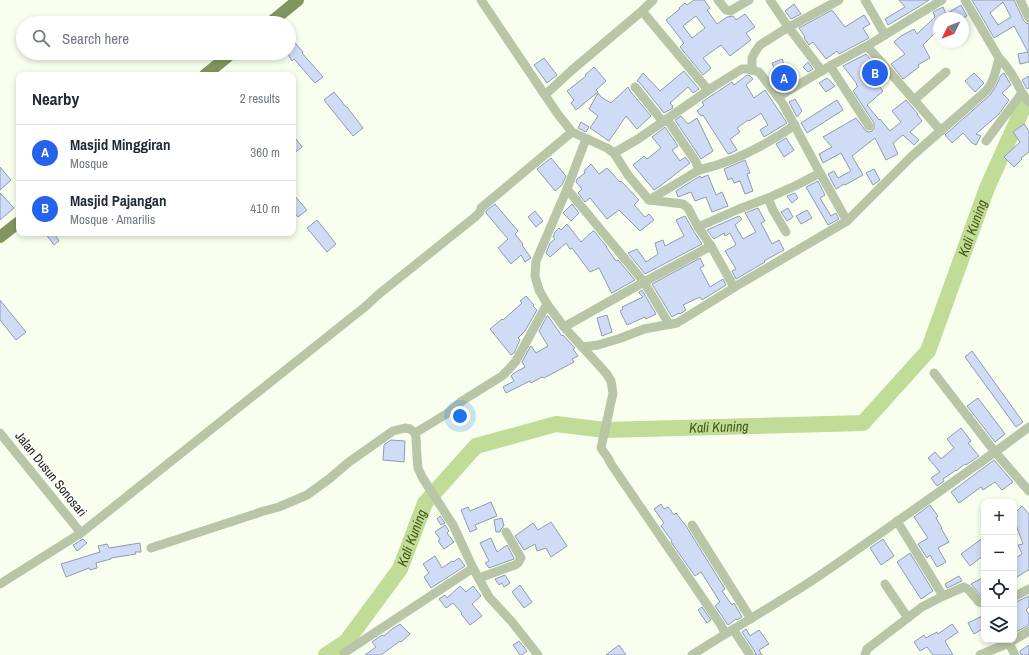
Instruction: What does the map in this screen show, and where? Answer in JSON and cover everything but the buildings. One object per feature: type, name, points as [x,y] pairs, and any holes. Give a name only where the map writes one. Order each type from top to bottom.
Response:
[{"type":"main road","points":[[279,16],[298,0]]},
{"type":"main road","points":[[209,72],[223,60]]},
{"type":"main road","points":[[0,237],[16,224]]},
{"type":"street","points":[[481,0],[557,113],[572,132],[607,148],[614,154],[628,175],[649,200],[684,204],[688,208],[735,287]]},
{"type":"street","points":[[545,95],[652,0]]},
{"type":"street","points":[[718,0],[726,10],[730,11],[749,0]]},
{"type":"street","points":[[770,0],[789,28],[826,69],[869,126]]},
{"type":"street","points":[[752,70],[752,58],[760,45],[838,0]]},
{"type":"street","points":[[865,0],[885,35]]},
{"type":"street","points":[[778,97],[867,46],[942,0]]},
{"type":"street","points":[[966,0],[999,58],[1007,66],[1025,97],[986,141]]},
{"type":"street","points":[[1020,0],[1029,18]]},
{"type":"street","points":[[642,10],[708,90]]},
{"type":"street","points":[[867,46],[941,131]]},
{"type":"street","points":[[582,347],[598,345],[622,338],[644,329],[676,323],[847,221],[912,156],[986,91],[993,81],[999,58]]},
{"type":"street","points":[[614,154],[708,90],[748,68],[759,72],[783,104],[847,221]]},
{"type":"street","points":[[914,100],[946,72]]},
{"type":"street","points":[[634,87],[665,120],[696,162],[699,170]]},
{"type":"street","points":[[649,200],[699,170],[744,155],[795,125]]},
{"type":"street","points":[[81,533],[366,306],[476,216],[480,212],[481,208],[572,132]]},
{"type":"street","points":[[586,139],[567,189],[536,261],[536,282],[547,304],[564,327],[606,373],[611,381],[613,393],[601,448],[721,625],[729,631],[750,655]]},
{"type":"street","points":[[698,227],[768,198],[820,173]]},
{"type":"street","points":[[567,189],[644,282],[669,324]]},
{"type":"street","points":[[768,198],[786,232]]},
{"type":"street","points":[[564,327],[711,246]]},
{"type":"street","points":[[415,433],[448,413],[462,401],[502,376],[516,361],[547,304]]},
{"type":"street","points":[[934,373],[995,452],[1029,491]]},
{"type":"street","points":[[692,655],[816,578],[1029,427]]},
{"type":"street","points":[[151,548],[294,501],[307,495],[349,462],[393,431],[405,428],[410,429],[415,433],[418,468],[422,477],[436,501],[453,525],[473,568],[489,597],[512,622],[538,655]]},
{"type":"street","name":"Jalan Dusun Sonosari","points":[[0,433],[81,533],[0,584]]},
{"type":"street","points":[[897,521],[943,596]]},
{"type":"street","points":[[692,525],[751,619]]},
{"type":"street","points":[[479,578],[515,565],[521,558],[506,532]]},
{"type":"street","points":[[344,653],[473,568]]},
{"type":"street","points":[[885,584],[908,618]]},
{"type":"street","points":[[865,655],[867,649],[922,607],[943,596],[964,587],[981,602]]},
{"type":"street","points":[[1017,595],[1029,589]]},
{"type":"street","points":[[1017,638],[1029,631]]},
{"type":"street","points":[[980,655],[1009,643],[1015,655]]},
{"type":"waterway","name":"Kali Kuning","points":[[326,655],[346,642],[400,569],[425,503],[476,446],[556,424],[605,430],[863,423],[928,351],[987,188],[1023,108],[1029,105]]},
{"type":"place","name":"Masjid Pajangan","points":[[875,73]]},
{"type":"place","name":"Masjid Minggiran","points":[[784,78]]}]
